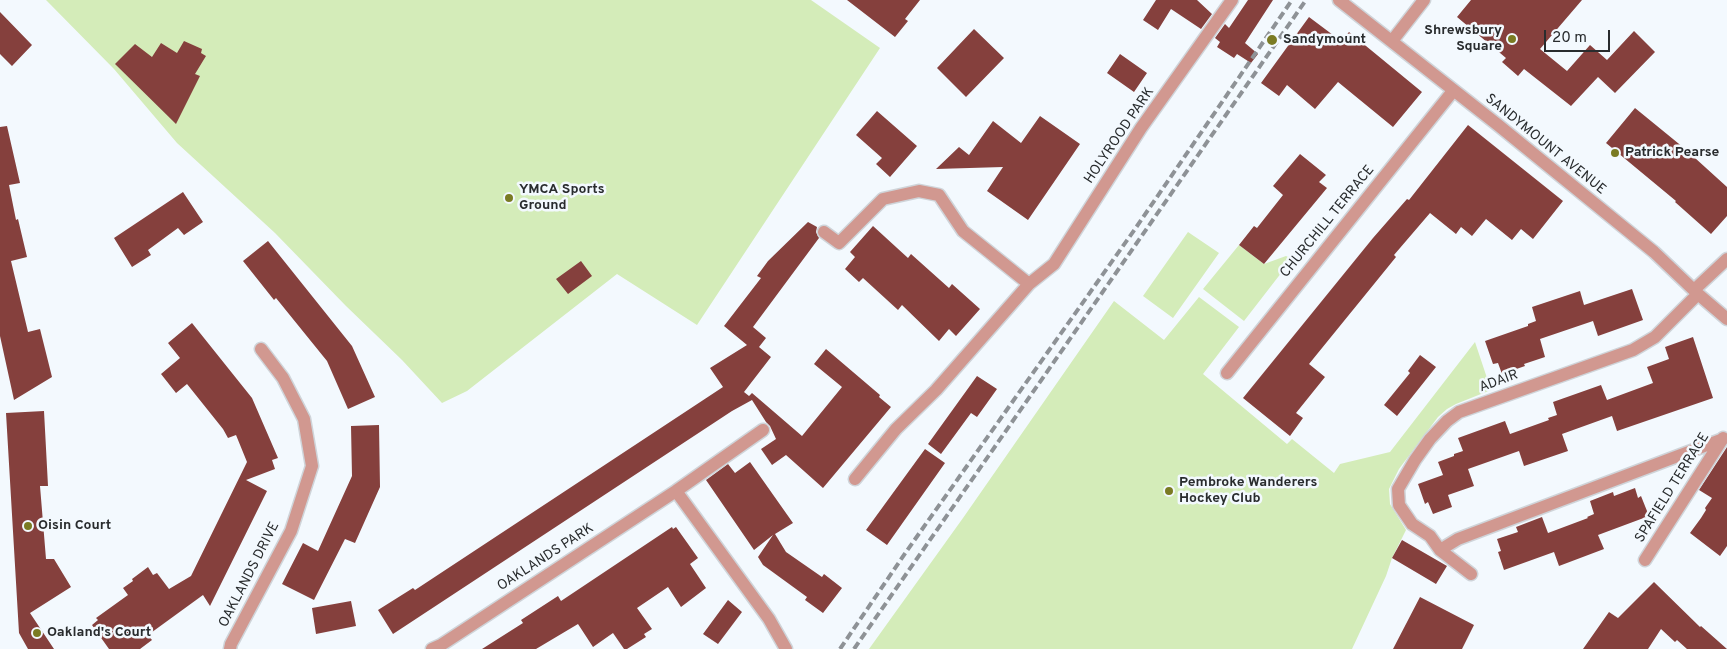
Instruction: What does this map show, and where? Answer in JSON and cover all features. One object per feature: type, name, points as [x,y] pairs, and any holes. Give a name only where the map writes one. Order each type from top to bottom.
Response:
[{"type":"street","name":"HOLYROOD PARK","points":[[855,479],[896,429],[936,390],[1029,284],[1054,264],[1141,128],[1232,0]]},
{"type":"street","name":"SANDYMOUNT AVENUE","points":[[1339,0],[1646,246],[1727,318]]},
{"type":"street","points":[[1392,41],[1424,0]]},
{"type":"street","name":"CHURCHILL TERRACE","points":[[1227,373],[1453,91]]},
{"type":"street","points":[[824,232],[839,243],[883,199],[919,191],[939,195],[963,231],[1029,284]]},
{"type":"street","name":"ADAIR","points":[[1471,574],[1440,550],[1430,536],[1412,524],[1400,505],[1398,489],[1425,446],[1447,421],[1459,412],[1633,350],[1655,337],[1727,259]]},
{"type":"street","name":"OAKLANDS DRIVE","points":[[230,649],[291,531],[312,466],[304,419],[282,378],[261,349]]},
{"type":"street","name":"OAKLANDS PARK","points":[[432,649],[441,645],[676,491],[764,430]]},
{"type":"street","points":[[1440,550],[1458,539],[1725,435]]},
{"type":"street","name":"SPAFIELD TERRACE","points":[[1645,560],[1725,435]]},
{"type":"street","points":[[676,491],[769,619],[786,649]]},
{"type":"green space","name":"YMCA Sports Ground","points":[[46,0],[811,0],[880,48],[697,325],[617,274],[467,391],[442,403],[402,360],[275,233],[177,143],[114,69]]},
{"type":"green space","points":[[1188,232],[1219,253],[1173,318],[1143,296]]},
{"type":"green space","points":[[1239,245],[1264,264],[1286,256],[1292,259],[1244,321],[1203,289]]},
{"type":"green space","name":"Pembroke Wanderers Hockey Club","points":[[1199,297],[1239,327],[1203,374],[1287,444],[1292,439],[1334,473],[1340,464],[1390,452],[1475,342],[1491,390],[1447,409],[1438,417],[1399,469],[1389,489],[1390,504],[1406,530],[1352,649],[869,649],[1114,301],[1164,340]]},
{"type":"building","points":[[847,0],[920,0],[905,19],[908,21],[895,37]]},
{"type":"building","points":[[1156,0],[1197,0],[1212,14],[1201,29],[1171,9],[1158,30],[1143,20]]},
{"type":"building","name":"Sandymount","points":[[1248,0],[1273,0],[1245,43],[1258,54],[1251,63],[1237,54],[1234,58],[1217,47],[1220,42],[1215,38],[1225,24],[1229,28]]},
{"type":"building","points":[[1471,0],[1582,0],[1540,49],[1567,71],[1590,45],[1607,60],[1634,31],[1655,52],[1615,93],[1598,77],[1571,106],[1524,69],[1518,76],[1502,62],[1506,58],[1457,17]]},
{"type":"building","points":[[0,12],[32,45],[12,66],[0,54]]},
{"type":"building","points":[[1309,17],[1341,41],[1349,32],[1422,92],[1393,127],[1338,82],[1315,109],[1287,85],[1279,96],[1261,83]]},
{"type":"building","points":[[974,29],[1004,58],[966,97],[937,68]]},
{"type":"building","points":[[184,41],[202,49],[201,53],[206,56],[195,74],[200,76],[176,124],[115,64],[135,44],[152,57],[161,43],[177,53]]},
{"type":"building","points":[[1120,54],[1147,73],[1134,92],[1107,73]]},
{"type":"building","points":[[1635,108],[1684,148],[1727,187],[1727,216],[1711,234],[1676,201],[1606,143]]},
{"type":"building","points":[[877,111],[917,146],[890,177],[876,164],[882,158],[856,135]]},
{"type":"building","points":[[1040,116],[1080,144],[1028,220],[987,191],[1003,167],[936,169],[959,147],[969,155],[993,121],[1021,143]]},
{"type":"building","points":[[1468,125],[1563,201],[1533,239],[1521,229],[1512,240],[1486,219],[1472,236],[1461,227],[1456,234],[1430,213],[1394,255],[1396,257],[1309,364],[1325,377],[1296,413],[1303,418],[1290,436],[1243,398],[1373,238],[1407,199],[1409,200]]},
{"type":"building","points":[[7,126],[20,183],[9,185],[16,220],[18,219],[27,257],[11,261],[28,332],[40,329],[52,377],[14,400],[0,336],[0,127]]},
{"type":"building","points":[[1300,154],[1326,175],[1319,182],[1327,188],[1264,264],[1239,245],[1254,226],[1257,228],[1283,195],[1273,186]]},
{"type":"building","points":[[183,192],[203,222],[184,235],[178,228],[148,250],[151,255],[132,267],[114,238]]},
{"type":"building","points":[[808,222],[817,227],[816,232],[819,238],[753,327],[766,338],[759,347],[771,357],[744,392],[749,396],[752,393],[802,436],[842,387],[814,364],[826,349],[880,395],[879,397],[891,407],[823,488],[786,455],[772,465],[761,449],[776,439],[770,426],[752,400],[732,411],[393,634],[378,610],[413,588],[415,590],[723,387],[710,368],[747,345],[724,326],[761,278],[757,276],[768,261]]},
{"type":"building","points":[[873,226],[908,258],[911,254],[949,288],[952,284],[980,309],[956,336],[949,329],[939,341],[902,305],[898,310],[863,278],[859,282],[845,269],[855,257],[850,252]]},
{"type":"building","points":[[268,241],[352,346],[375,397],[348,409],[327,361],[243,261]]},
{"type":"building","points":[[581,261],[592,276],[568,294],[556,279]]},
{"type":"building","points":[[1632,289],[1643,320],[1598,336],[1593,321],[1540,339],[1545,357],[1524,364],[1525,366],[1502,374],[1498,363],[1493,364],[1485,341],[1528,326],[1528,324],[1536,321],[1532,307],[1580,291],[1584,305]]},
{"type":"building","points":[[192,323],[252,398],[278,458],[272,460],[275,469],[246,480],[267,491],[210,606],[203,595],[148,635],[152,640],[140,649],[109,649],[92,625],[98,620],[96,618],[128,595],[123,588],[148,567],[153,575],[157,573],[169,589],[191,576],[247,462],[236,435],[228,438],[187,384],[176,393],[161,374],[180,358],[168,343]]},
{"type":"building","points":[[1693,337],[1713,398],[1617,431],[1612,416],[1562,434],[1568,451],[1524,466],[1519,451],[1468,469],[1474,486],[1448,495],[1452,507],[1433,514],[1428,502],[1425,504],[1418,484],[1443,475],[1438,462],[1463,451],[1458,438],[1505,421],[1510,434],[1549,420],[1548,418],[1557,415],[1553,402],[1601,385],[1607,400],[1653,383],[1647,367],[1669,359],[1665,347]]},
{"type":"building","points":[[1420,355],[1436,367],[1397,416],[1384,405],[1410,373],[1408,371]]},
{"type":"building","points":[[977,376],[997,389],[977,417],[971,413],[941,454],[928,444]]},
{"type":"building","points":[[44,411],[48,486],[40,486],[46,559],[54,559],[71,587],[30,613],[54,649],[28,649],[19,633],[6,413]]},
{"type":"building","points":[[379,425],[380,487],[355,543],[345,539],[314,600],[282,584],[303,543],[318,551],[352,476],[351,426]]},
{"type":"building","points":[[1727,447],[1727,546],[1720,556],[1690,533],[1712,498],[1699,490]]},
{"type":"building","points":[[925,449],[945,463],[887,545],[866,530]]},
{"type":"building","points":[[750,462],[793,523],[775,534],[786,552],[822,577],[824,574],[842,588],[823,613],[805,600],[807,597],[763,565],[758,557],[773,535],[754,550],[706,480],[728,464],[735,473]]},
{"type":"building","points":[[1635,488],[1638,498],[1641,496],[1649,516],[1598,535],[1604,549],[1559,566],[1554,552],[1504,570],[1498,552],[1501,551],[1497,539],[1518,532],[1516,527],[1542,517],[1548,533],[1594,514],[1590,501],[1613,492],[1614,496]]},
{"type":"building","points":[[672,527],[673,529],[676,527],[698,558],[690,564],[706,588],[681,607],[668,587],[637,608],[652,629],[644,634],[646,637],[624,649],[613,633],[593,647],[578,624],[536,649],[482,649],[523,623],[521,620],[558,596],[561,601]]},
{"type":"building","points":[[1402,540],[1447,566],[1436,584],[1392,558]]},
{"type":"building","points":[[1654,582],[1700,627],[1727,649],[1687,649],[1677,640],[1675,642],[1661,629],[1648,649],[1583,649],[1609,612],[1618,618]]},
{"type":"building","points":[[1420,597],[1474,625],[1462,649],[1393,649]]},
{"type":"building","points":[[728,600],[742,612],[718,644],[703,634]]},
{"type":"building","points":[[351,601],[356,626],[316,634],[312,608]]},
{"type":"railway","points":[[840,649],[906,552],[1135,229],[1292,0]]},
{"type":"railway","points":[[854,649],[1306,0]]},
{"type":"place","name":"Shrewsbury Square","points":[[1512,39]]},
{"type":"place","name":"Sandymount","points":[[1272,40]]},
{"type":"place","name":"Patrick Pearse","points":[[1615,153]]},
{"type":"place","name":"YMCA Sports Ground","points":[[509,198]]},
{"type":"place","name":"Pembroke Wanderers Hockey Club","points":[[1169,491]]},
{"type":"place","name":"Oisin Court","points":[[28,526]]},
{"type":"place","name":"Oakland's Court","points":[[37,633]]}]
